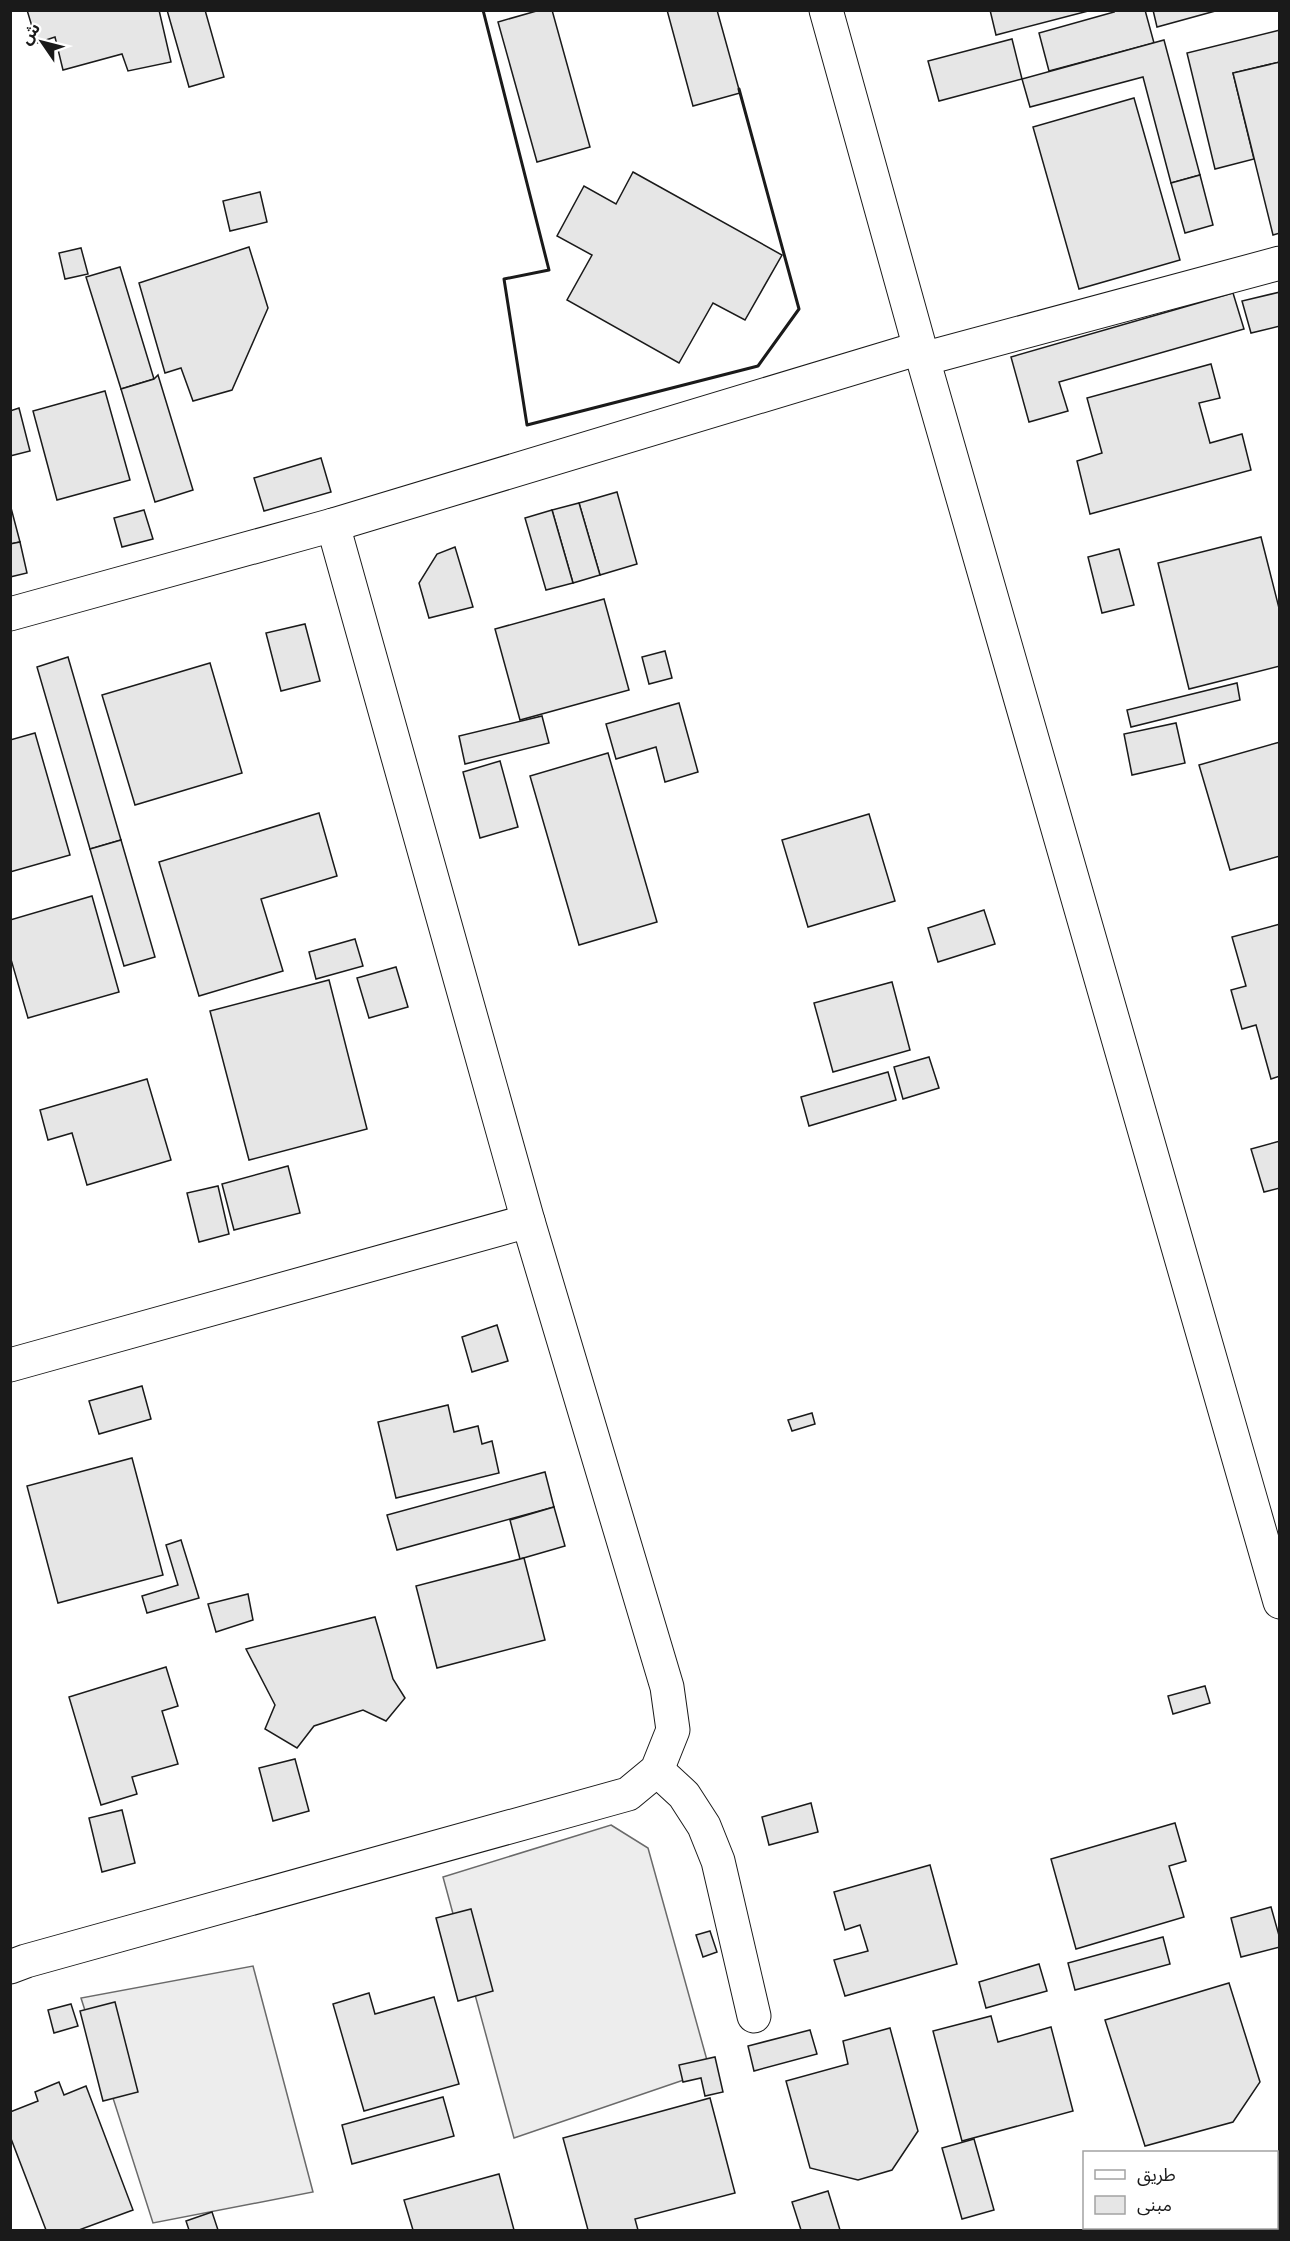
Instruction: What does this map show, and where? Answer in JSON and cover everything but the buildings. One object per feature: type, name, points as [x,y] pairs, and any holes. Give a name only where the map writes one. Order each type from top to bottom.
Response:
[{"type":"street","points":[[826,10],[921,353],[1280,1602]]},
{"type":"street","points":[[10,614],[333,525],[921,353],[1280,263]]},
{"type":"street","points":[[10,1967],[628,1794],[657,1770],[673,1730],[667,1687],[528,1221],[333,525]]},
{"type":"street","points":[[10,1365],[528,1221]]},
{"type":"street","points":[[657,1770],[684,1795],[704,1826],[718,1861],[754,2016]]},
{"type":"shaded area","points":[[611,1825],[648,1848],[710,2071],[514,2138],[443,1877]]},
{"type":"shaded area","points":[[253,1966],[313,2192],[153,2223],[81,1998]]},
{"type":"wall","points":[[483,10],[549,270],[504,279],[527,425],[758,366],[799,309],[739,89]]}]
